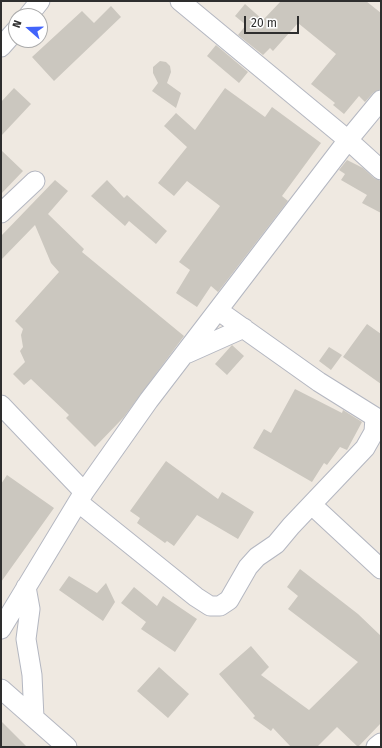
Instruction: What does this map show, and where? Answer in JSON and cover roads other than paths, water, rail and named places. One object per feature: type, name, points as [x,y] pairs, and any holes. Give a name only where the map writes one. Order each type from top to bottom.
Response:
[{"type":"street","points":[[180,1],[348,140],[381,170]]},
{"type":"street","points":[[1,47],[8,39]]},
{"type":"street","points":[[1,629],[81,497],[149,400],[219,311],[348,140],[381,100]]},
{"type":"street","points":[[1,213],[34,180]]},
{"type":"street","points":[[1,405],[81,497],[196,598],[210,606],[220,606],[229,600],[252,562],[276,544],[291,526],[365,448],[374,432],[375,417],[319,382],[219,311]]},
{"type":"street","points":[[185,355],[244,328]]},
{"type":"street","points":[[312,505],[381,568]]},
{"type":"street","points":[[26,587],[30,609],[26,639],[32,675],[34,718]]},
{"type":"street","points":[[10,613],[26,639]]},
{"type":"street","points":[[1,689],[67,747]]},
{"type":"street","points":[[376,747],[381,743]]}]
